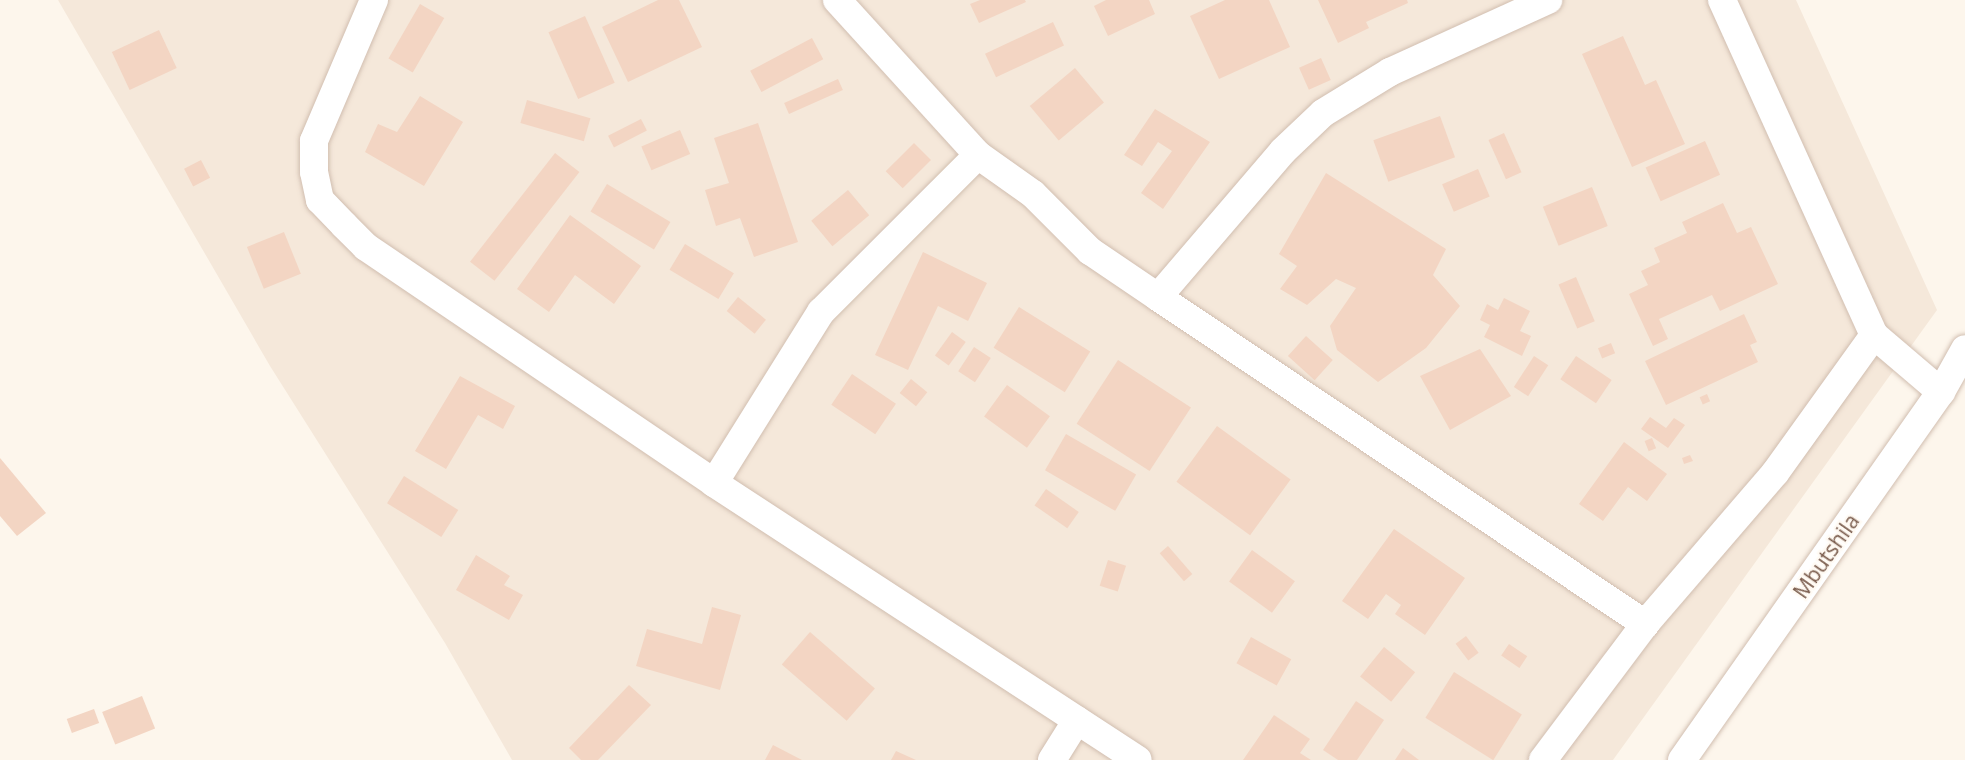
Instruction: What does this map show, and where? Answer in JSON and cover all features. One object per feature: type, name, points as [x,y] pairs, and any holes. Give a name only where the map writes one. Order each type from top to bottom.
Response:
[{"type":"street","points":[[374,0],[314,141],[314,172],[320,200],[366,247],[714,483],[1138,760]]},
{"type":"street","points":[[837,0],[978,155],[1033,194],[1090,251],[1645,624]]},
{"type":"street","points":[[1158,297],[1283,151],[1323,113],[1390,72],[1548,0]]},
{"type":"street","points":[[1722,0],[1874,335],[1941,392]]},
{"type":"street","points":[[714,483],[820,312],[978,155]]},
{"type":"street","points":[[1543,760],[1645,624],[1774,473],[1874,335]]},
{"type":"street","name":"Mbutshila","points":[[1682,760],[1941,392],[1965,349]]},
{"type":"street","points":[[1052,760],[1077,720]]},
{"type":"shaded area","points":[[58,0],[1796,0],[1937,310],[1613,760],[512,760],[445,643],[270,366]]},
{"type":"building","points":[[658,0],[679,0],[702,47],[628,82],[602,27]]},
{"type":"building","points":[[980,0],[1025,0],[1026,2],[979,23],[970,4]]},
{"type":"building","points":[[1106,0],[1149,0],[1155,14],[1108,36],[1094,6]]},
{"type":"building","points":[[1225,0],[1269,0],[1290,47],[1219,79],[1190,16]]},
{"type":"building","points":[[1318,0],[1407,0],[1408,3],[1366,22],[1369,28],[1338,43]]},
{"type":"building","points":[[420,4],[444,18],[413,73],[388,59]]},
{"type":"building","points":[[585,16],[615,83],[578,99],[548,32]]},
{"type":"building","points":[[1053,22],[1064,46],[996,77],[985,54]]},
{"type":"building","points":[[159,30],[177,68],[130,90],[112,52]]},
{"type":"building","points":[[1623,36],[1645,85],[1656,80],[1685,144],[1632,167],[1582,54]]},
{"type":"building","points":[[812,38],[823,59],[761,92],[750,71]]},
{"type":"building","points":[[1321,58],[1331,80],[1309,90],[1299,68]]},
{"type":"building","points":[[1075,68],[1104,102],[1059,140],[1030,106]]},
{"type":"building","points":[[838,79],[843,90],[789,114],[784,103]]},
{"type":"building","points":[[420,96],[463,122],[424,186],[365,152],[378,124],[397,132]]},
{"type":"building","points":[[527,100],[590,118],[584,141],[520,123]]},
{"type":"building","points":[[1155,109],[1210,142],[1163,209],[1141,193],[1172,151],[1158,142],[1142,166],[1124,155]]},
{"type":"building","points":[[1440,116],[1455,157],[1388,182],[1373,140]]},
{"type":"building","points":[[641,119],[647,131],[614,147],[608,136]]},
{"type":"building","points":[[758,123],[798,242],[754,257],[740,218],[716,226],[705,190],[729,183],[714,138]]},
{"type":"building","points":[[680,130],[690,154],[651,170],[641,146]]},
{"type":"building","points":[[1504,133],[1521,172],[1506,179],[1488,140]]},
{"type":"building","points":[[1705,141],[1720,175],[1661,201],[1646,167]]},
{"type":"building","points":[[914,143],[931,160],[903,188],[886,171]]},
{"type":"building","points":[[555,153],[579,172],[494,281],[470,262]]},
{"type":"building","points":[[201,160],[210,178],[193,186],[184,169]]},
{"type":"building","points":[[1478,169],[1490,197],[1454,212],[1442,184]]},
{"type":"building","points":[[1326,173],[1446,249],[1433,275],[1460,306],[1426,348],[1378,382],[1337,350],[1330,326],[1356,288],[1336,279],[1307,305],[1280,289],[1297,266],[1279,254]]},
{"type":"building","points":[[607,184],[670,222],[654,250],[591,211]]},
{"type":"building","points":[[1592,187],[1608,226],[1559,246],[1543,207]]},
{"type":"building","points":[[848,190],[869,215],[832,246],[811,221]]},
{"type":"building","points":[[1723,203],[1737,233],[1751,227],[1778,284],[1720,311],[1712,295],[1659,319],[1668,339],[1653,346],[1629,294],[1648,285],[1641,271],[1660,262],[1654,248],[1687,233],[1682,222]]},
{"type":"building","points":[[570,215],[641,266],[614,304],[575,275],[549,312],[517,289]]},
{"type":"building","points":[[284,232],[301,274],[264,289],[247,247]]},
{"type":"building","points":[[685,244],[734,273],[718,299],[670,270]]},
{"type":"building","points":[[923,252],[987,283],[968,321],[938,306],[908,370],[875,355]]},
{"type":"building","points":[[1576,277],[1595,321],[1577,329],[1559,284]]},
{"type":"building","points":[[738,297],[766,320],[755,334],[727,311]]},
{"type":"building","points":[[1504,298],[1530,311],[1520,331],[1531,336],[1522,356],[1484,337],[1490,325],[1480,320],[1487,304],[1498,310]]},
{"type":"building","points":[[1019,307],[1090,352],[1065,392],[994,348]]},
{"type":"building","points":[[1744,314],[1757,342],[1750,345],[1758,362],[1666,405],[1645,361]]},
{"type":"building","points":[[952,332],[966,342],[949,365],[935,355]]},
{"type":"building","points":[[1306,336],[1333,360],[1315,380],[1288,356]]},
{"type":"building","points":[[1611,343],[1615,353],[1602,358],[1598,348]]},
{"type":"building","points":[[974,347],[991,358],[975,382],[958,371]]},
{"type":"building","points":[[1480,349],[1511,396],[1450,430],[1420,376]]},
{"type":"building","points":[[1534,356],[1548,365],[1528,396],[1514,387]]},
{"type":"building","points":[[1576,356],[1612,380],[1596,403],[1560,379]]},
{"type":"building","points":[[1118,360],[1191,407],[1150,471],[1077,424]]},
{"type":"building","points":[[852,374],[896,404],[875,434],[831,405]]},
{"type":"building","points":[[460,376],[515,406],[503,429],[478,415],[446,469],[415,451]]},
{"type":"building","points":[[911,379],[927,392],[916,406],[900,393]]},
{"type":"building","points":[[1007,385],[1050,416],[1027,448],[984,417]]},
{"type":"building","points":[[1707,394],[1710,401],[1703,404],[1700,397]]},
{"type":"building","points":[[1650,417],[1666,428],[1674,418],[1685,425],[1668,448],[1641,429]]},
{"type":"building","points":[[1217,426],[1291,479],[1250,535],[1176,482]]},
{"type":"building","points":[[1066,434],[1136,475],[1115,511],[1045,470]]},
{"type":"building","points":[[1652,438],[1656,448],[1649,451],[1645,441]]},
{"type":"building","points":[[1624,442],[1667,474],[1647,501],[1628,487],[1603,521],[1579,504]]},
{"type":"building","points":[[1690,455],[1693,461],[1684,464],[1682,458]]},
{"type":"building","points":[[0,458],[46,513],[17,536],[0,516]]},
{"type":"building","points":[[404,476],[458,510],[441,537],[387,503]]},
{"type":"building","points":[[1046,489],[1079,512],[1067,528],[1035,505]]},
{"type":"building","points":[[1394,529],[1465,578],[1425,635],[1395,614],[1401,605],[1386,594],[1368,619],[1342,601]]},
{"type":"building","points":[[1168,546],[1192,574],[1184,581],[1160,553]]},
{"type":"building","points":[[1252,550],[1295,581],[1272,613],[1229,582]]},
{"type":"building","points":[[476,555],[510,576],[504,585],[523,595],[509,620],[456,590]]},
{"type":"building","points":[[1108,560],[1126,566],[1118,592],[1100,586]]},
{"type":"building","points":[[712,607],[741,615],[720,690],[636,666],[647,629],[702,644]]},
{"type":"building","points":[[810,632],[875,688],[847,721],[782,664]]},
{"type":"building","points":[[1466,636],[1479,653],[1468,661],[1456,644]]},
{"type":"building","points":[[1251,637],[1291,659],[1277,686],[1236,663]]},
{"type":"building","points":[[1509,644],[1527,656],[1519,668],[1501,656]]},
{"type":"building","points":[[1384,647],[1415,672],[1391,702],[1360,677]]},
{"type":"building","points":[[1454,672],[1522,714],[1493,760],[1425,718]]},
{"type":"building","points":[[629,685],[651,705],[598,760],[581,760],[569,748]]},
{"type":"building","points":[[142,696],[155,728],[115,745],[102,712]]},
{"type":"building","points":[[1356,701],[1384,720],[1357,760],[1338,760],[1323,750]]},
{"type":"building","points":[[94,709],[99,723],[72,733],[67,719]]},
{"type":"building","points":[[1274,715],[1310,739],[1300,753],[1311,760],[1243,760]]},
{"type":"building","points":[[773,745],[802,760],[765,760]]},
{"type":"building","points":[[1403,748],[1419,760],[1395,760]]},
{"type":"building","points":[[896,751],[916,760],[891,760]]}]
